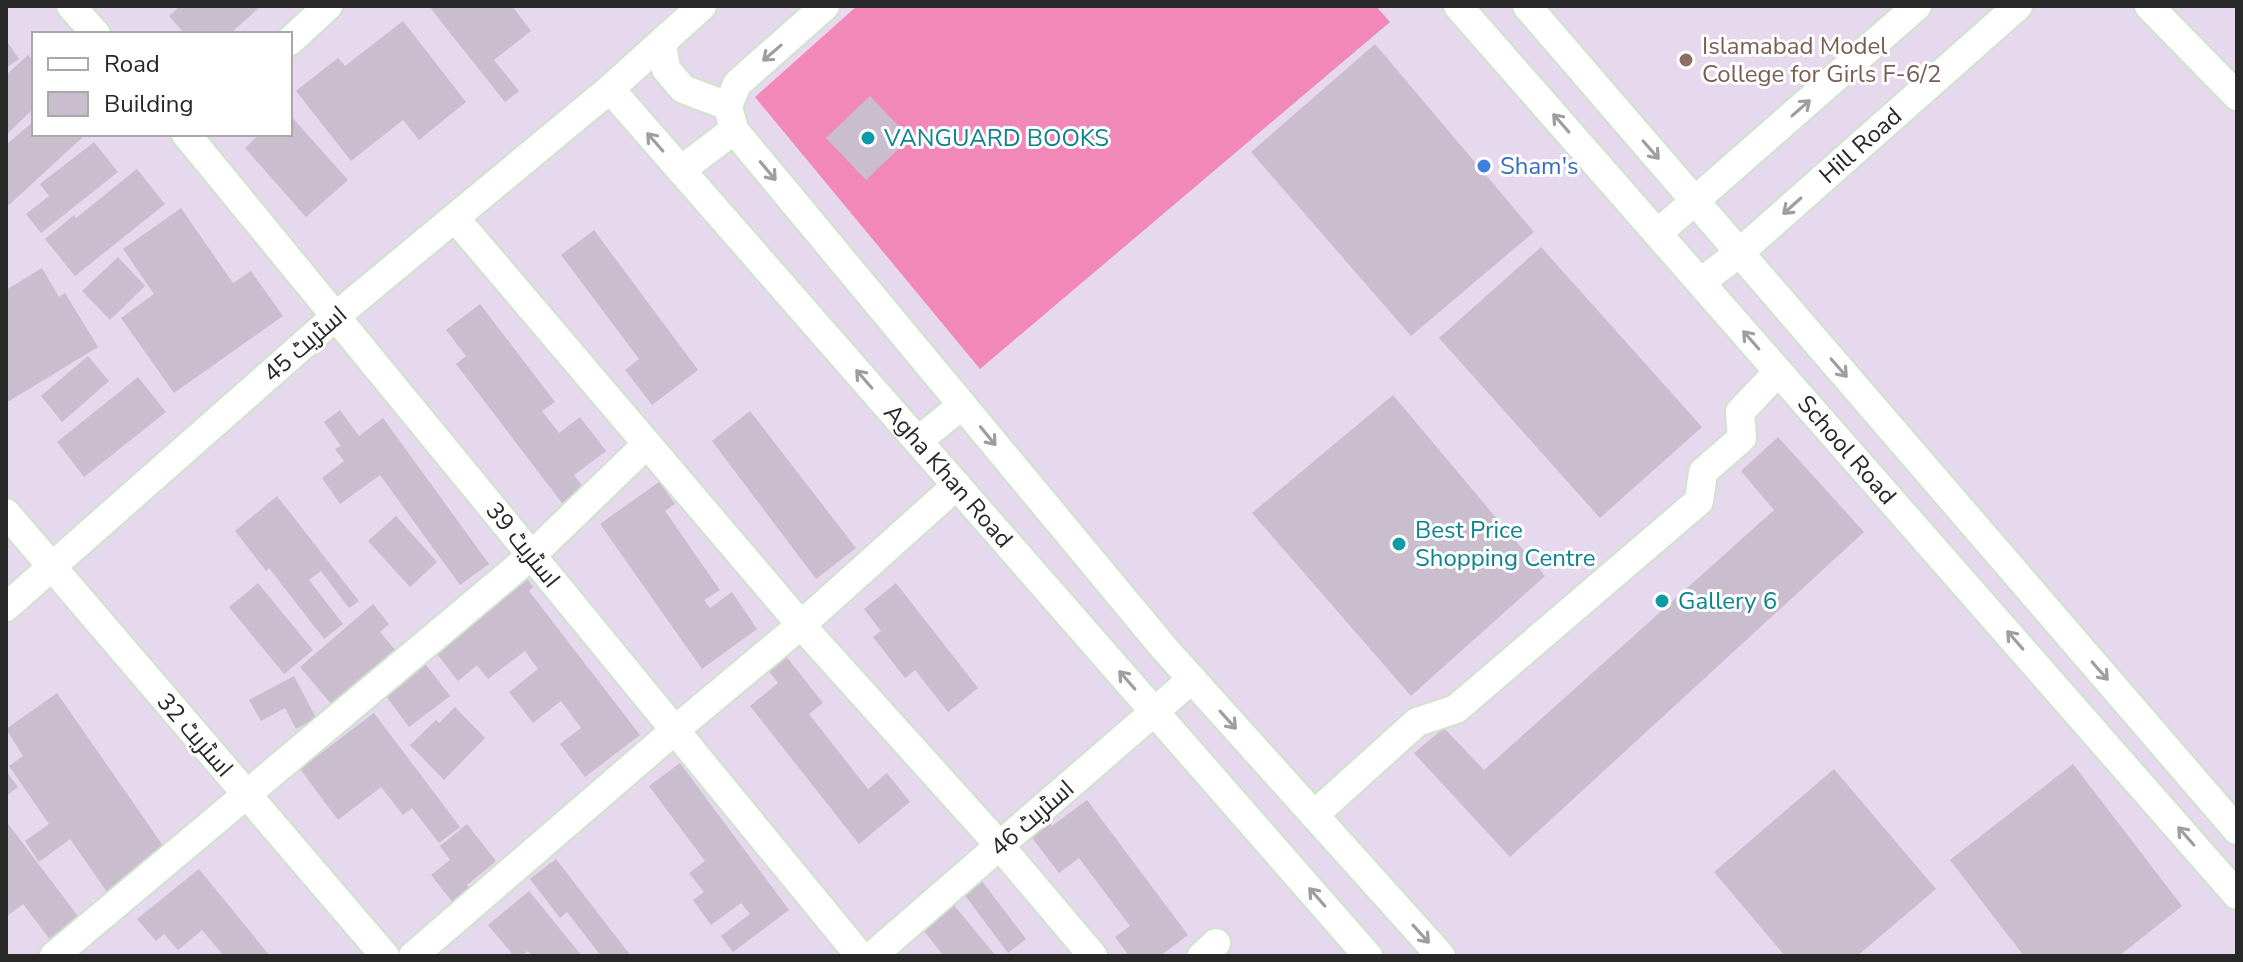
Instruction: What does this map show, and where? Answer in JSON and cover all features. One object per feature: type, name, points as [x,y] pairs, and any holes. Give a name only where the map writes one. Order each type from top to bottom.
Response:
[{"type":"street","points":[[71,6],[94,32]]},
{"type":"street","points":[[292,39],[328,6]]},
{"type":"street","points":[[610,89],[702,6]]},
{"type":"street","points":[[681,170],[731,118],[737,84],[825,6]]},
{"type":"street","name":"School Road","points":[[1458,6],[2237,895]]},
{"type":"street","name":"School Road","points":[[1527,6],[2237,830]]},
{"type":"street","points":[[1658,233],[1917,6]]},
{"type":"street","name":"Hill Road","points":[[1701,282],[1739,253],[2018,6]]},
{"type":"street","points":[[2149,6],[2237,96]]},
{"type":"street","points":[[662,43],[666,69],[683,89],[731,118],[962,405],[1192,679],[1441,956]]},
{"type":"street","name":"Agha Khan Road","points":[[610,89],[1368,956]]},
{"type":"street","name":"اسٹریٹ 45","points":[[6,607],[336,316],[610,89]]},
{"type":"street","name":"اسٹریٹ 39","points":[[189,136],[860,956]]},
{"type":"street","points":[[455,218],[801,625],[1000,846],[1093,956]]},
{"type":"street","points":[[1314,815],[1417,722],[1456,709],[1699,501],[1703,472],[1742,438],[1740,412],[1778,372]]},
{"type":"street","points":[[918,441],[962,405]]},
{"type":"street","points":[[54,956],[532,555],[647,444]]},
{"type":"street","points":[[413,956],[801,625],[957,485]]},
{"type":"street","name":"اسٹریٹ 32","points":[[6,513],[385,956]]},
{"type":"street","name":"اسٹریٹ 46","points":[[872,956],[1192,679]]},
{"type":"street","points":[[2094,731],[2127,703]]},
{"type":"shaded area","points":[[857,6],[1376,6],[1390,22],[980,369],[755,97]]},
{"type":"building","points":[[180,6],[261,6],[232,32],[183,32],[169,16]]},
{"type":"building","points":[[435,6],[512,6],[531,31],[494,60],[519,91],[505,102],[431,9]]},
{"type":"building","points":[[403,21],[466,102],[419,140],[403,120],[351,161],[296,91],[338,58],[345,66]]},
{"type":"building","points":[[6,40],[19,59],[6,68]]},
{"type":"building","points":[[1375,44],[1534,232],[1411,336],[1251,152]]},
{"type":"building","points":[[28,55],[32,60],[32,110],[6,135],[6,75]]},
{"type":"building","name":"VANGUARD BOOKS","points":[[870,96],[910,138],[866,180],[826,138]]},
{"type":"building","points":[[292,117],[348,180],[306,217],[245,148],[258,136],[292,136]]},
{"type":"building","points":[[32,123],[32,136],[84,136],[9,205],[6,201],[6,145]]},
{"type":"building","points":[[94,142],[118,172],[41,233],[26,214],[49,196],[40,184]]},
{"type":"building","points":[[137,169],[165,204],[75,276],[45,239]]},
{"type":"building","points":[[181,208],[233,283],[251,271],[283,316],[174,393],[121,318],[154,294],[123,249]]},
{"type":"building","points":[[594,230],[698,370],[652,405],[625,370],[639,359],[561,255]]},
{"type":"building","points":[[1541,247],[1702,427],[1600,518],[1439,338]]},
{"type":"building","points":[[118,257],[145,286],[110,320],[82,291]]},
{"type":"building","points":[[42,268],[59,297],[65,293],[98,347],[6,403],[6,290]]},
{"type":"building","points":[[480,304],[555,402],[542,411],[559,433],[580,417],[606,451],[574,475],[583,487],[562,503],[456,364],[466,356],[446,330]]},
{"type":"building","points":[[88,356],[109,381],[62,422],[41,396]]},
{"type":"building","points":[[138,377],[166,412],[84,477],[57,442]]},
{"type":"building","name":"Best Price Shopping Centre","points":[[1393,395],[1545,576],[1411,696],[1252,513]]},
{"type":"building","points":[[340,410],[359,436],[383,418],[489,564],[460,585],[380,475],[340,504],[322,478],[344,461],[335,449],[341,446],[324,422]]},
{"type":"building","points":[[750,411],[856,548],[816,579],[712,441]]},
{"type":"building","points":[[1778,437],[1864,532],[1510,857],[1414,753],[1444,728],[1484,770],[1774,510],[1741,471]]},
{"type":"building","points":[[659,482],[675,504],[665,511],[720,590],[704,600],[710,608],[732,592],[757,629],[702,669],[600,524]]},
{"type":"building","points":[[277,496],[359,601],[349,608],[321,571],[309,580],[343,624],[324,639],[269,568],[266,571],[235,531]]},
{"type":"building","points":[[396,516],[437,562],[410,587],[368,541]]},
{"type":"building","points":[[523,573],[533,587],[529,591],[640,735],[585,777],[560,744],[581,728],[561,701],[533,723],[509,692],[538,669],[525,651],[488,679],[477,665],[458,681],[430,645]]},
{"type":"building","points":[[258,583],[313,650],[284,674],[229,607]]},
{"type":"building","points":[[896,583],[978,688],[948,712],[915,670],[905,678],[873,637],[881,631],[864,609]]},
{"type":"building","points":[[373,604],[389,624],[380,632],[401,657],[338,712],[300,667]]},
{"type":"building","points":[[782,651],[823,703],[809,714],[868,789],[887,773],[910,802],[859,844],[750,706],[778,683],[764,665]]},
{"type":"building","points":[[423,661],[450,696],[409,727],[383,692]]},
{"type":"building","points":[[294,676],[316,718],[296,729],[285,708],[261,721],[249,700]]},
{"type":"building","points":[[57,693],[166,850],[107,892],[70,839],[39,862],[25,841],[49,824],[9,766],[23,756],[6,729]]},
{"type":"building","points":[[455,707],[485,738],[444,780],[410,745]]},
{"type":"building","points":[[374,713],[460,827],[439,843],[412,808],[403,815],[381,787],[338,820],[300,769]]},
{"type":"building","points":[[680,763],[789,910],[733,952],[721,936],[750,914],[741,903],[711,925],[693,900],[704,892],[689,873],[705,861],[649,786]]},
{"type":"building","points":[[2073,764],[2182,906],[2119,956],[2024,956],[1950,860]]},
{"type":"building","points":[[1834,769],[1936,889],[1857,956],[1785,956],[1714,872]]},
{"type":"building","points":[[6,771],[18,787],[6,796]]},
{"type":"building","points":[[1087,800],[1188,935],[1160,956],[1129,956],[1115,937],[1130,926],[1079,858],[1059,873],[1030,835],[1049,821],[1052,826]]},
{"type":"building","points":[[6,821],[80,919],[51,941],[23,904],[6,917]]},
{"type":"building","points":[[467,824],[496,861],[467,885],[471,891],[454,904],[431,875],[450,860],[440,846]]},
{"type":"building","points":[[556,859],[631,956],[601,956],[567,912],[560,918],[530,879]]},
{"type":"building","points":[[199,869],[270,956],[224,956],[202,930],[178,950],[164,934],[156,941],[137,919]]},
{"type":"building","points":[[982,881],[1026,939],[1008,953],[964,894]]},
{"type":"building","points":[[529,891],[582,956],[532,956],[528,951],[522,956],[514,956],[488,925]]},
{"type":"building","points":[[953,904],[996,956],[944,956],[923,930]]},
{"type":"place","name":"Islamabad Model College for Girls F-6/2","points":[[1686,60]]},
{"type":"place","name":"VANGUARD BOOKS","points":[[868,138]]},
{"type":"place","name":"Sham's","points":[[1484,166]]},
{"type":"place","name":"Best Price Shopping Centre","points":[[1399,544]]},
{"type":"place","name":"Gallery 6","points":[[1662,601]]}]
